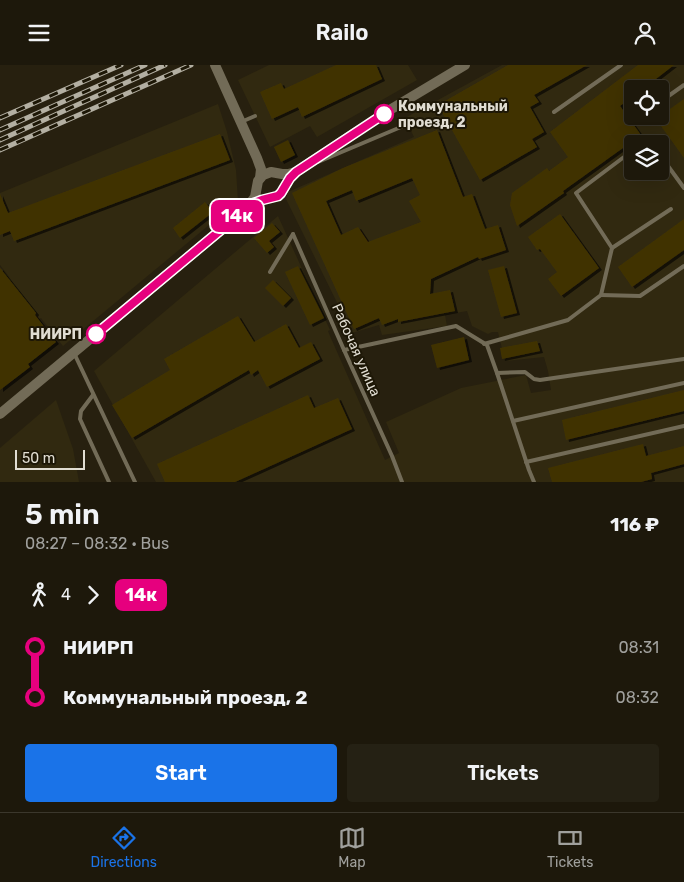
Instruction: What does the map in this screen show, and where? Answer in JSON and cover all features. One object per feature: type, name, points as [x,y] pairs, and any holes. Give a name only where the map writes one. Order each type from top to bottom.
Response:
[{"type":"street","points":[[215,65],[257,158],[262,166],[281,178],[283,190]]},
{"type":"street","points":[[0,413],[254,203],[278,196],[290,178],[300,169],[383,114],[465,65]]},
{"type":"street","points":[[257,158],[260,169],[258,189],[262,196],[270,199]]},
{"type":"street","points":[[246,209],[255,197],[259,181],[263,175],[273,173],[288,174],[300,169]]},
{"type":"lane","points":[[554,112],[620,65]]},
{"type":"lane","points":[[669,96],[684,85]]},
{"type":"lane","points":[[241,123],[255,116]]},
{"type":"lane","points":[[300,169],[408,124]]},
{"type":"lane","points":[[612,248],[576,193],[624,157]]},
{"type":"lane","points":[[669,167],[684,188]]},
{"type":"lane","points":[[601,295],[612,248],[671,209]]},
{"type":"lane","name":"Рабочая улица","points":[[270,272],[293,234],[402,482]]},
{"type":"lane","points":[[484,344],[568,320],[601,295],[640,296],[684,266]]},
{"type":"lane","points":[[344,350],[456,326],[487,345],[534,482]]},
{"type":"lane","points":[[73,353],[135,482]]},
{"type":"lane","points":[[497,373],[525,372],[534,379],[540,380],[684,359]]},
{"type":"lane","points":[[512,421],[684,383]]},
{"type":"lane","points":[[93,395],[81,411],[80,419],[110,482]]},
{"type":"lane","points":[[526,461],[684,426]]},
{"type":"shaded area","points":[[269,65],[408,65],[417,80],[317,137],[310,126],[270,147],[238,80]]},
{"type":"shaded area","points":[[502,65],[684,65],[684,482],[156,482],[94,371],[278,216],[330,330],[328,331],[330,336],[385,460],[399,453],[386,422],[461,388],[526,375],[531,393],[551,390],[544,357],[505,361],[498,332],[488,334],[472,326],[467,311],[445,315],[447,326],[382,335],[379,325],[352,333],[286,199],[288,192],[414,137],[405,118]]},
{"type":"shaded area","points":[[218,104],[236,170],[238,201],[63,346],[41,318],[0,344],[0,267],[11,279],[0,265],[0,193]]},
{"type":"shaded area","points":[[56,400],[73,449],[79,482],[0,482],[0,448]]},
{"type":"building","points":[[336,65],[376,65],[382,79],[302,117],[298,107],[272,119],[260,92],[281,83],[284,89]]},
{"type":"building","points":[[508,65],[587,65],[534,95],[539,102],[530,107],[544,132],[532,139],[537,147],[480,180],[438,105]]},
{"type":"building","points":[[638,65],[674,65],[655,80],[624,80],[624,103],[620,106],[624,112],[624,125],[634,125],[641,135],[624,135],[624,147],[517,226],[510,205],[512,193],[547,168],[549,171],[568,157],[550,132]]},
{"type":"building","points":[[684,99],[684,158],[660,125],[669,125],[669,110]]},
{"type":"building","points":[[437,130],[463,197],[472,194],[485,229],[498,225],[506,250],[479,259],[478,257],[431,279],[430,294],[450,290],[455,311],[398,322],[398,319],[382,325],[379,318],[354,329],[292,193],[343,168]],"holes":[[[412,178],[420,195],[409,201],[421,222],[368,242],[358,227],[341,235],[326,201],[352,190],[356,201]]]},
{"type":"building","points":[[220,134],[230,160],[14,241],[10,231],[0,235],[0,194],[8,213]]},
{"type":"building","points":[[288,140],[295,155],[281,162],[274,147]]},
{"type":"building","points":[[205,202],[213,212],[180,238],[173,228]]},
{"type":"building","points":[[560,214],[599,268],[561,296],[548,279],[557,272],[540,249],[537,250],[528,237]]},
{"type":"building","points":[[684,219],[684,250],[632,287],[618,267]]},
{"type":"building","points":[[272,223],[280,232],[269,241],[274,247],[267,253],[254,238]]},
{"type":"building","points":[[298,266],[324,318],[310,325],[285,272]]},
{"type":"building","points":[[504,266],[517,313],[501,317],[488,270]]},
{"type":"building","points":[[0,268],[36,313],[35,315],[56,342],[28,364],[30,367],[0,390]]},
{"type":"building","points":[[273,280],[291,298],[283,306],[265,288]]},
{"type":"building","points":[[238,316],[254,342],[286,324],[299,348],[311,342],[320,359],[267,387],[258,370],[251,375],[249,370],[132,438],[112,405],[170,370],[164,359]]},
{"type":"building","points":[[464,337],[469,360],[437,368],[431,345]]},
{"type":"building","points":[[537,341],[540,351],[502,359],[500,348]]},
{"type":"building","points":[[684,390],[684,411],[566,440],[562,420]]},
{"type":"building","points":[[308,395],[314,408],[338,398],[352,429],[235,482],[165,482],[157,464]]},
{"type":"building","points":[[643,444],[646,456],[684,446],[684,464],[651,473],[652,479],[641,482],[552,482],[548,468]]},
{"type":"railway","points":[[0,118],[121,65]]},
{"type":"railway","points":[[0,130],[145,65]]},
{"type":"railway","points":[[0,140],[165,65]]},
{"type":"railway","points":[[0,150],[191,65]]},
{"type":"bus line","name":"14к","points":[[96,334],[246,209],[254,203],[278,196],[296,172],[384,114]]},
{"type":"place","name":"Коммунальный проезд, 2","points":[[384,114]]},
{"type":"place","name":"НИИРП","points":[[96,334]]}]
